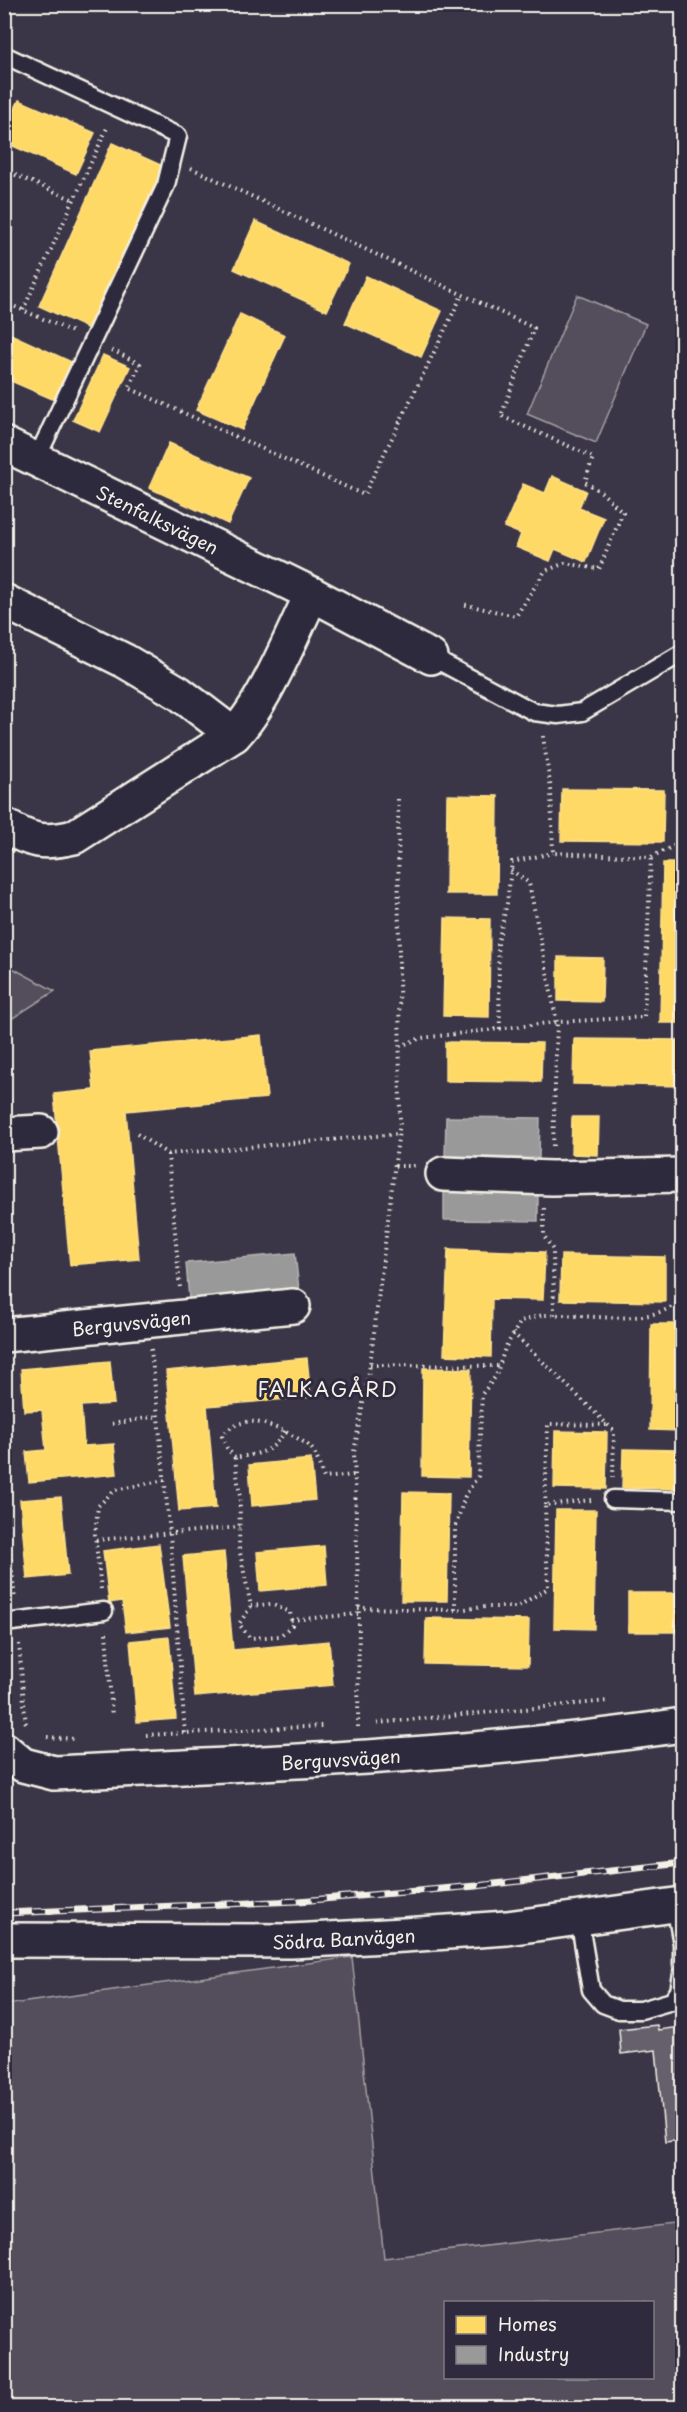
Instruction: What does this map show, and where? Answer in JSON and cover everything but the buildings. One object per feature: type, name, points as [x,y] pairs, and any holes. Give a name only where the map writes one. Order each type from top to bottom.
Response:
[{"type":"street","name":"Stenfalksvägen","points":[[4,444],[312,594],[431,657]]},
{"type":"street","points":[[4,825],[23,837],[48,843],[74,837],[234,735],[247,722],[256,706],[312,594]]},
{"type":"street","points":[[4,601],[134,666],[179,693],[234,735]]},
{"type":"street","points":[[4,1134],[41,1132]]},
{"type":"street","points":[[443,1174],[548,1178],[682,1175]]},
{"type":"street","name":"Berguvsvägen","points":[[4,1335],[293,1306]]},
{"type":"street","name":"Berguvsvägen","points":[[21,1736],[6,1753],[23,1765],[54,1773],[358,1758],[609,1736],[682,1725]]},
{"type":"street","name":"Södra Banvägen","points":[[4,1940],[291,1941],[507,1928],[679,1904]]},
{"type":"lane","points":[[4,55],[178,136],[166,185],[36,460]]},
{"type":"lane","points":[[431,657],[534,712],[558,714],[582,712],[682,653]]},
{"type":"lane","points":[[613,1499],[682,1501]]},
{"type":"lane","points":[[4,1623],[104,1611]]},
{"type":"lane","points":[[679,1904],[682,1965]]},
{"type":"lane","points":[[579,1918],[591,1990],[603,2004],[619,2010],[640,2010],[672,2001],[679,1991],[682,1974]]},
{"type":"path","points":[[23,310],[116,108]]},
{"type":"path","points":[[172,159],[534,328],[501,416],[594,457],[585,482],[601,492],[623,512],[599,569],[565,563],[545,571],[516,616],[462,604]]},
{"type":"path","points":[[4,171],[74,200]]},
{"type":"path","points":[[4,302],[93,340],[140,364],[129,388],[364,495],[462,295]]},
{"type":"path","points":[[540,712],[551,790],[553,853]]},
{"type":"path","points":[[358,1758],[358,1611],[354,1452],[370,1365],[398,1134],[400,1046],[398,798]]},
{"type":"path","points":[[500,1029],[498,942],[507,903],[512,862],[553,853],[651,857],[682,842]]},
{"type":"path","points":[[400,1046],[421,1038],[557,1022],[644,1017],[651,857]]},
{"type":"path","points":[[511,870],[529,883],[557,1022],[544,1236],[553,1250],[554,1316]]},
{"type":"path","points":[[137,1134],[168,1154],[398,1134]]},
{"type":"path","points":[[168,1154],[182,1317]]},
{"type":"path","points":[[455,1610],[455,1528],[465,1496],[478,1476],[482,1394],[496,1376],[505,1348],[521,1321],[543,1315],[626,1317],[670,1311],[682,1300]]},
{"type":"path","points":[[148,1321],[170,1534],[188,1766]]},
{"type":"path","points":[[513,1333],[614,1431],[613,1499],[580,1500],[545,1505]]},
{"type":"path","points":[[370,1365],[500,1366]]},
{"type":"path","points":[[112,1424],[158,1416]]},
{"type":"path","points":[[251,1606],[271,1604],[290,1612],[292,1625],[280,1636],[250,1638],[239,1624],[251,1606],[239,1548],[240,1499],[235,1458],[227,1448],[222,1436],[230,1427],[248,1421],[285,1431],[311,1448],[324,1478],[354,1475]]},
{"type":"path","points":[[291,1620],[358,1611],[518,1607],[548,1588],[545,1505],[548,1425],[609,1425]]},
{"type":"path","points":[[235,1458],[256,1454],[277,1446],[285,1431]]},
{"type":"path","points":[[112,1716],[96,1540],[98,1506],[115,1490],[165,1479]]},
{"type":"path","points":[[96,1540],[240,1527]]},
{"type":"path","points":[[347,1725],[616,1701]]},
{"type":"path","points":[[141,1736],[324,1726]]},
{"type":"path","points":[[37,1737],[87,1739]]},
{"type":"shaded area","points":[[577,295],[646,324],[596,443],[527,414]]},
{"type":"shaded area","points":[[4,964],[55,991],[5,1023]]},
{"type":"shaded area","points":[[352,1957],[384,2258],[682,2223],[682,2407],[5,2407],[5,2005]]},
{"type":"railway","points":[[4,1913],[299,1901],[476,1886],[682,1863]]},
{"type":"district","name":"FALKAGÅRD","points":[[328,1389]]}]
